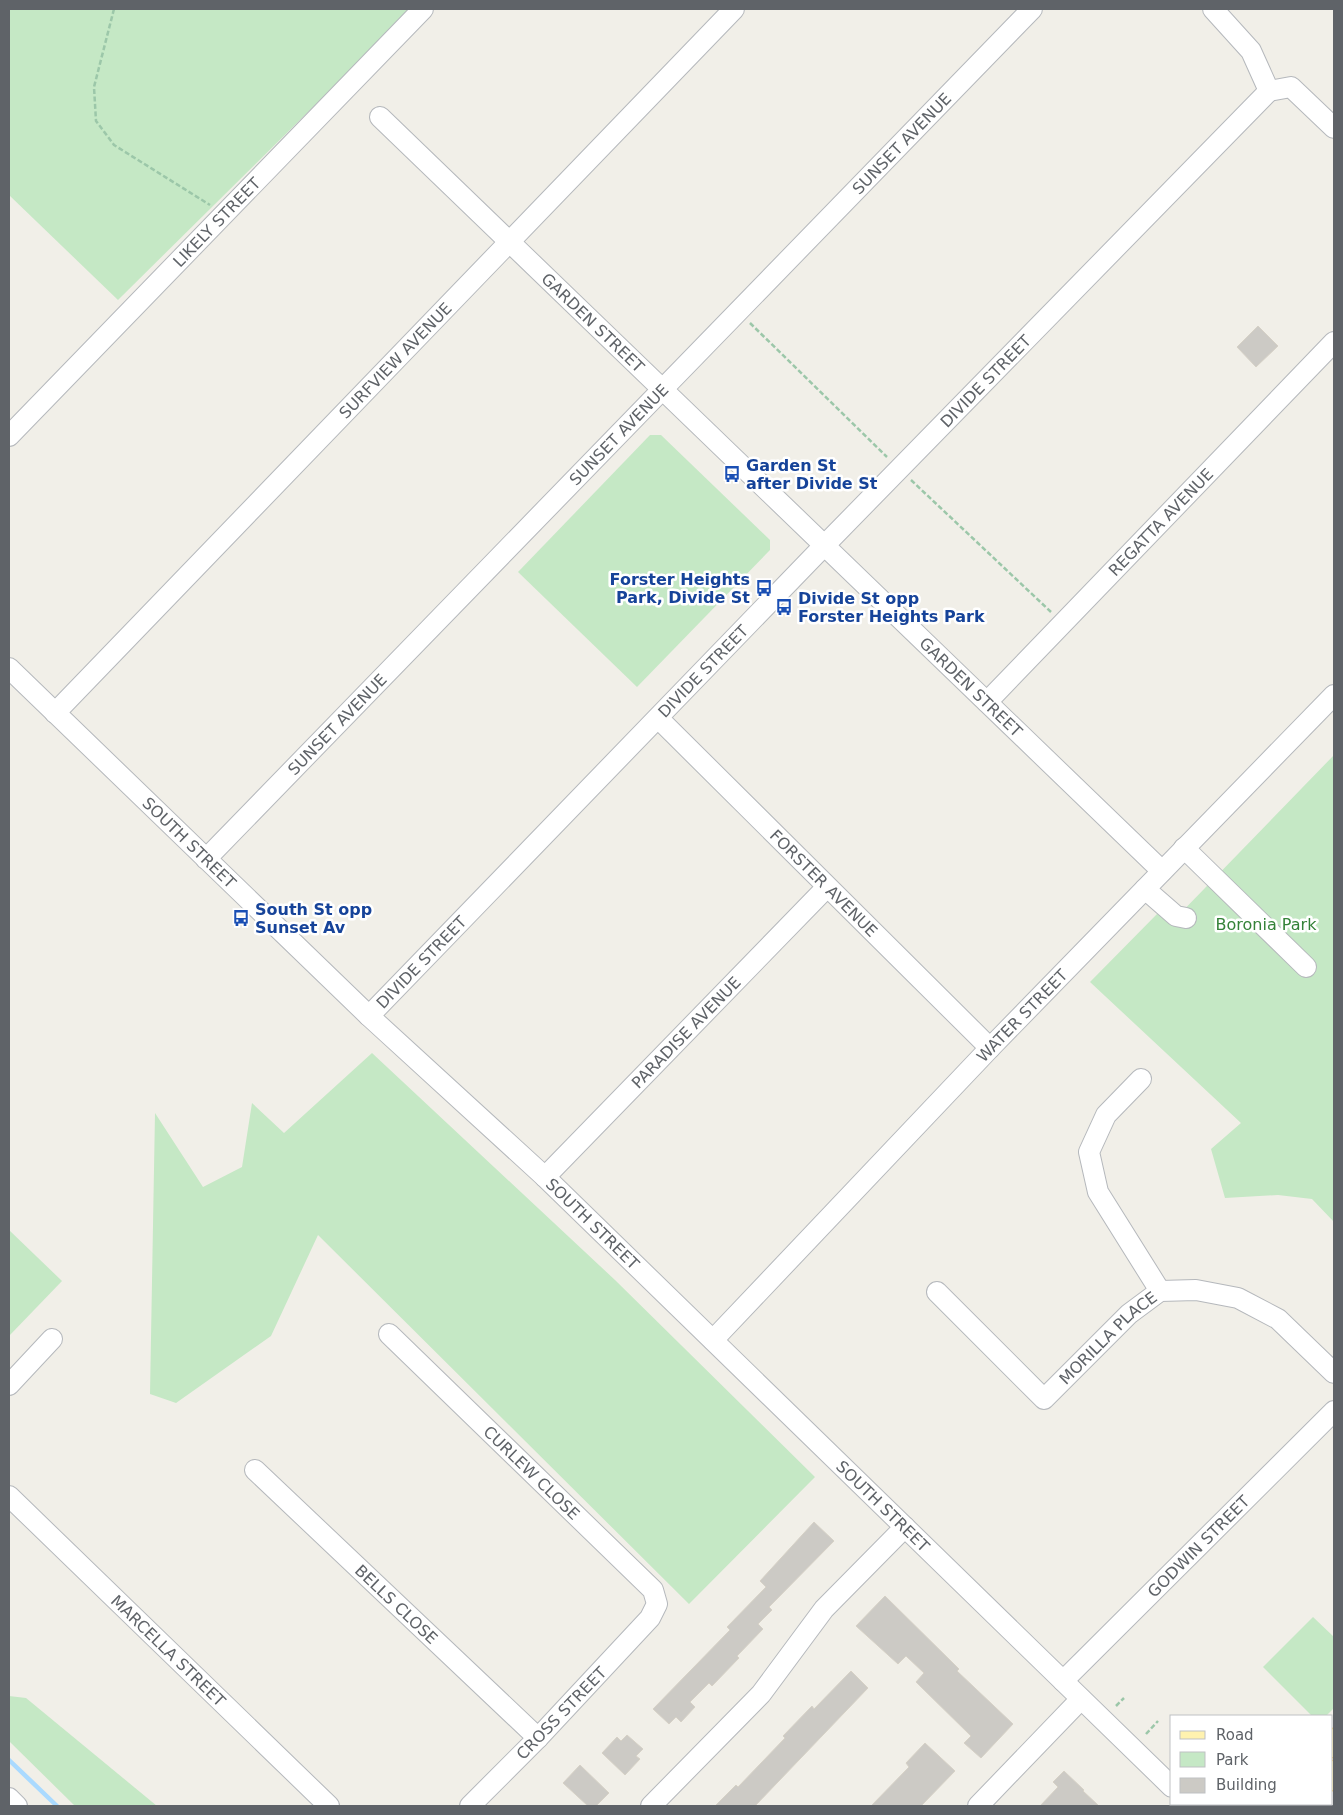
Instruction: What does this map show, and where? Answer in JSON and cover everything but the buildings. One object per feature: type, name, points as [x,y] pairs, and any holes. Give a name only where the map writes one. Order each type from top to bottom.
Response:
[{"type":"street","name":"LIKELY STREET","points":[[9,436],[423,9]]},
{"type":"street","name":"SURFVIEW AVENUE","points":[[55,713],[734,9]]},
{"type":"street","name":"SUNSET AVENUE","points":[[206,859],[1032,9]]},
{"type":"street","points":[[1213,9],[1251,51],[1269,91],[1291,87],[1334,128]]},
{"type":"street","name":"DIVIDE STREET","points":[[369,1016],[824,546],[1269,91]]},
{"type":"street","name":"GARDEN STREET","points":[[380,117],[1162,872]]},
{"type":"street","name":"REGATTA AVENUE","points":[[986,702],[1334,342]]},
{"type":"street","name":"SOUTH STREET","points":[[9,668],[369,1016],[545,1177],[1170,1785]]},
{"type":"street","name":"WATER STREET","points":[[713,1340],[990,1048],[1334,694]]},
{"type":"street","name":"FORSTER AVENUE","points":[[658,718],[990,1048]]},
{"type":"street","points":[[1184,848],[1306,967]]},
{"type":"street","name":"PARADISE AVENUE","points":[[545,1177],[827,887]]},
{"type":"street","points":[[1145,889],[1176,916],[1186,918]]},
{"type":"street","points":[[1141,1079],[1106,1115],[1089,1152],[1098,1192],[1160,1291]]},
{"type":"street","name":"MORILLA PLACE","points":[[936,1292],[1044,1399],[1130,1314],[1160,1291],[1196,1290],[1238,1298],[1278,1319],[1334,1373]]},
{"type":"street","name":"CURLEW CLOSE","points":[[389,1334],[653,1590],[658,1604],[650,1618]]},
{"type":"street","points":[[9,1385],[52,1339]]},
{"type":"street","name":"GODWIN STREET","points":[[1063,1681],[1334,1411]]},
{"type":"street","name":"BELLS CLOSE","points":[[256,1470],[538,1738]]},
{"type":"street","name":"MARCELLA STREET","points":[[9,1496],[329,1806]]},
{"type":"street","points":[[652,1806],[761,1694],[824,1610],[905,1527]]},
{"type":"street","name":"CROSS STREET","points":[[470,1806],[538,1738],[650,1618]]},
{"type":"street","points":[[978,1806],[1081,1699]]},
{"type":"street","points":[[9,1798],[17,1806]]},
{"type":"path","points":[[114,9],[94,88],[96,121],[114,145],[204,200],[223,215]]},
{"type":"path","points":[[1116,1706],[1124,1698]]},
{"type":"path","points":[[1146,1734],[1158,1721]]},
{"type":"green space","points":[[9,9],[412,9],[118,300],[9,195]]},
{"type":"green space","points":[[650,435],[661,435],[770,540],[770,550],[637,687],[518,572]]},
{"type":"green space","name":"Boronia Park","points":[[1334,755],[1334,1222],[1312,1199],[1278,1195],[1225,1198],[1211,1149],[1241,1123],[1090,982],[1158,913],[1168,923],[1171,923]]},
{"type":"green space","points":[[372,1053],[615,1280],[815,1477],[689,1604],[318,1235],[271,1336],[176,1403],[150,1394],[155,1113],[203,1187],[242,1167],[252,1103],[284,1133]]},
{"type":"green space","points":[[9,1230],[62,1281],[9,1336]]},
{"type":"green space","points":[[1313,1617],[1334,1637],[1334,1708],[1327,1715],[1311,1715],[1263,1667]]},
{"type":"green space","points":[[9,1696],[26,1698],[157,1806],[75,1806],[9,1741]]},
{"type":"waterway","points":[[9,1760],[57,1806]]},
{"type":"place","name":"Garden St after Divide St","points":[[732,474]]},
{"type":"place","name":"Forster Heights Park, Divide St","points":[[764,588]]},
{"type":"place","name":"Divide St opp Forster Heights Park","points":[[784,607]]},
{"type":"place","name":"South St opp Sunset Av","points":[[241,918]]}]
